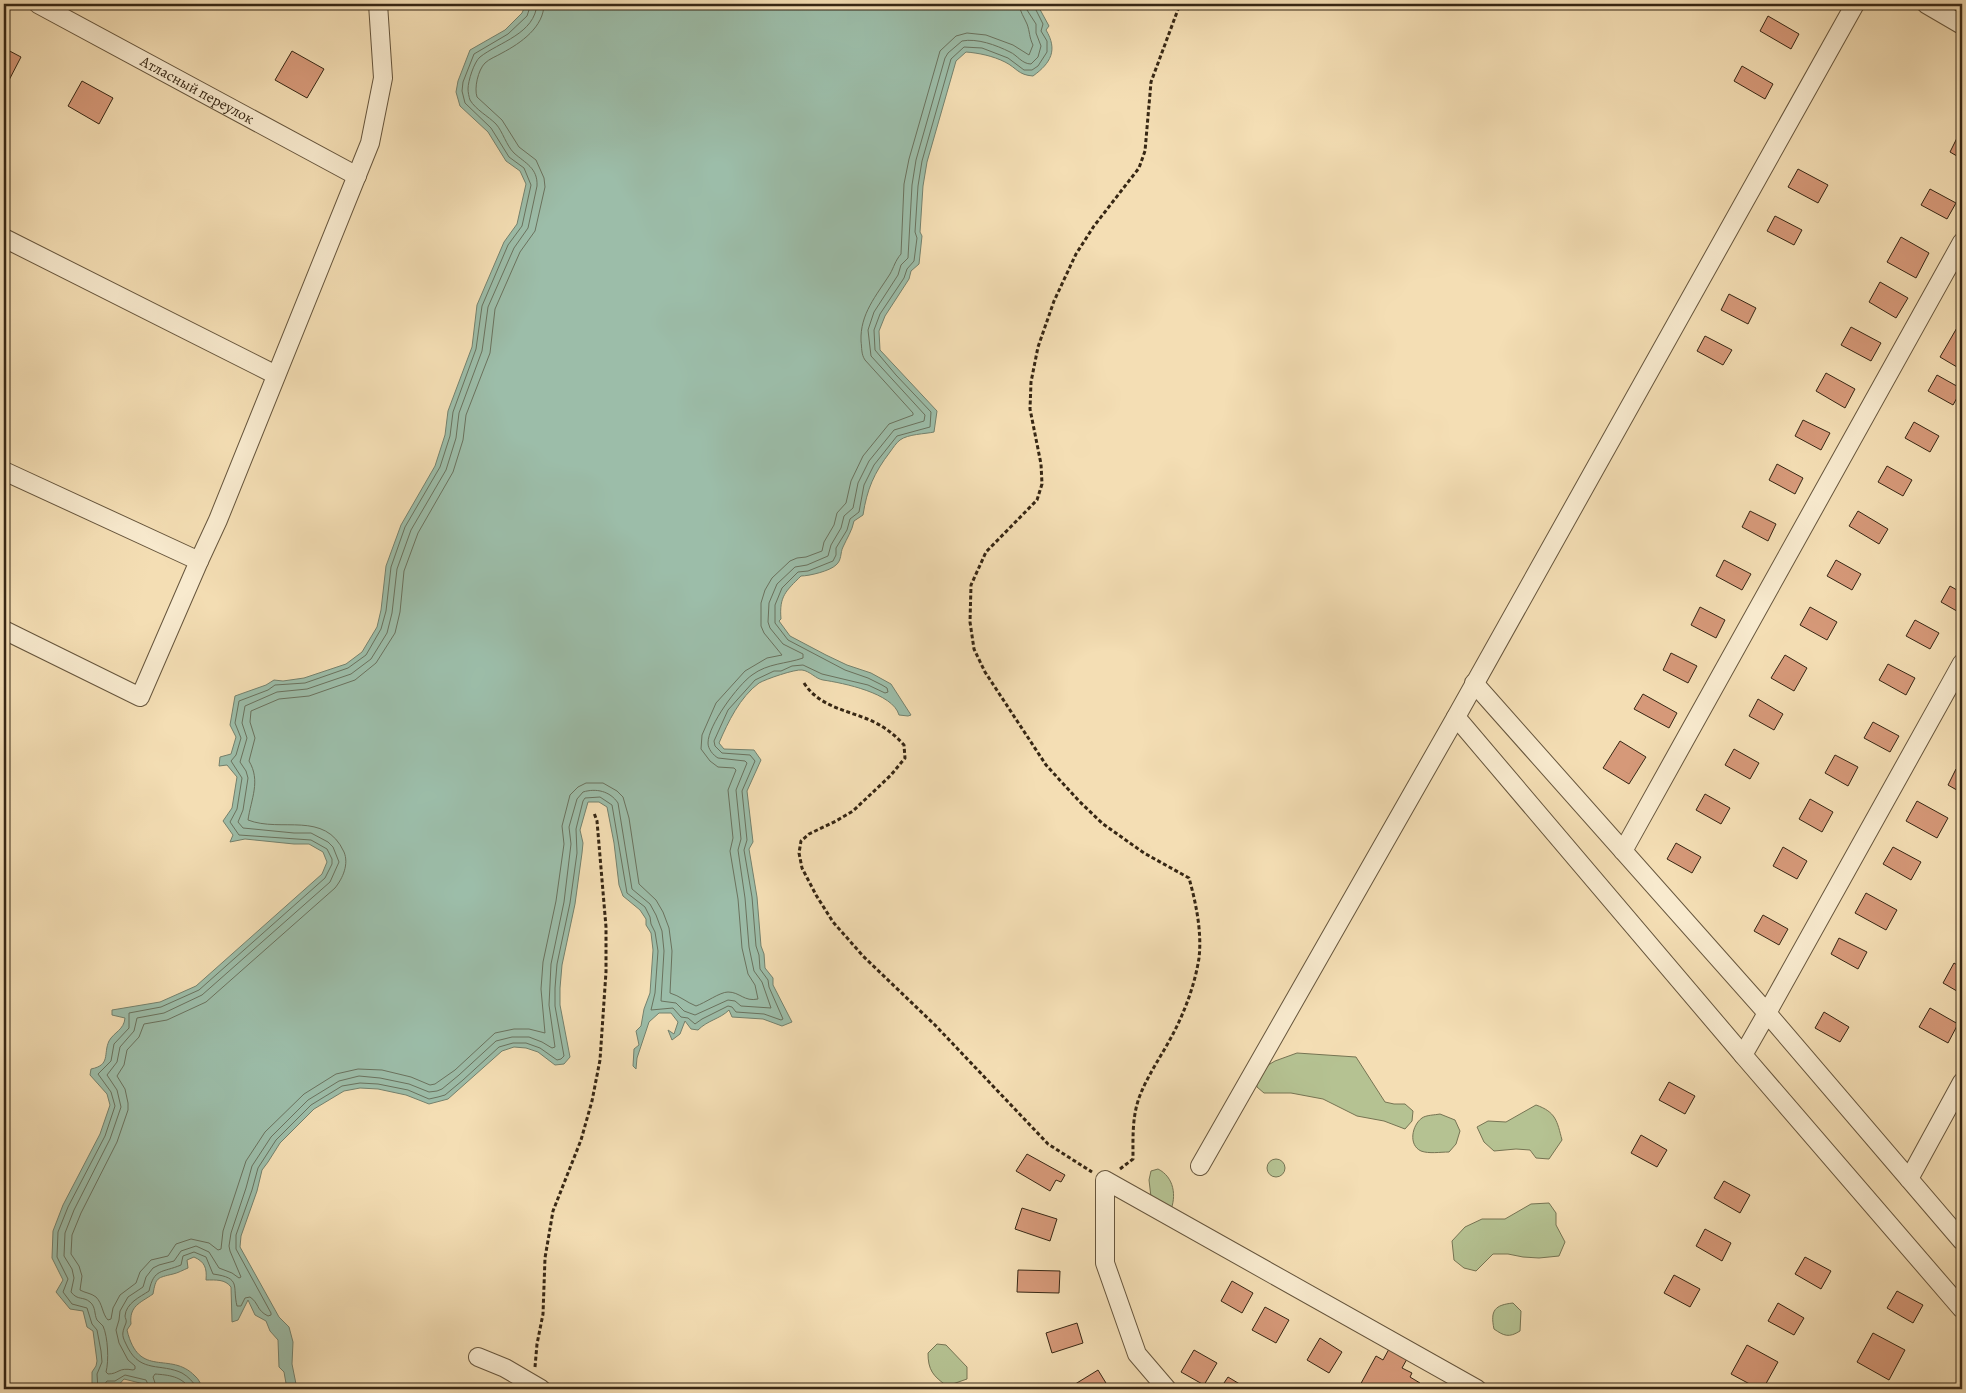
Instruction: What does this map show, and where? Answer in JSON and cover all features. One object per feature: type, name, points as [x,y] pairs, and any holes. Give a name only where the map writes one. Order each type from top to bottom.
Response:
[{"type":"street","name":"Атласный переулок","points":[[38,4],[357,176]]},
{"type":"street","points":[[4,630],[140,697],[218,520],[370,143],[383,78],[378,4]]},
{"type":"street","points":[[1200,1166],[1456,717],[1855,4]]},
{"type":"street","points":[[1926,4],[1962,25]]},
{"type":"street","points":[[4,238],[276,375]]},
{"type":"street","points":[[1623,850],[1962,242]]},
{"type":"street","points":[[4,471],[200,560]]},
{"type":"street","points":[[1743,1055],[1962,663]]},
{"type":"street","points":[[1474,683],[1767,1013],[1962,1241]]},
{"type":"street","points":[[1456,717],[1962,1309]]},
{"type":"street","points":[[1909,1179],[1962,1082]]},
{"type":"street","points":[[1167,1389],[1137,1354],[1105,1263],[1105,1180],[1477,1389]]},
{"type":"street","points":[[478,1357],[506,1368],[538,1388]]},
{"type":"path","points":[[804,683],[811,693],[822,702],[874,722],[893,733],[904,745],[905,758],[873,793],[853,811],[809,834],[800,841],[799,853],[802,868],[816,894],[833,922],[863,956],[935,1025],[1048,1144],[1105,1180],[1133,1159],[1133,1129],[1139,1098],[1176,1027],[1193,984],[1199,956],[1199,928],[1192,889],[1189,878],[1144,853],[1103,824],[1046,765],[985,672],[974,650],[970,622],[971,585],[986,552],[1037,500],[1042,484],[1041,464],[1030,408],[1031,382],[1038,347],[1054,301],[1076,254],[1094,226],[1138,168],[1144,151],[1151,82],[1180,4]]},
{"type":"path","points":[[538,1388],[537,1344],[543,1314],[545,1258],[553,1211],[581,1140],[592,1101],[600,1060],[606,972],[606,927],[597,821],[594,813]]},
{"type":"shaded area","points":[[1297,1053],[1356,1057],[1385,1102],[1405,1104],[1413,1111],[1412,1121],[1405,1129],[1384,1121],[1357,1116],[1323,1099],[1291,1093],[1264,1093],[1257,1087],[1256,1078],[1258,1071],[1275,1061]]},
{"type":"shaded area","points":[[1536,1105],[1548,1111],[1555,1118],[1562,1140],[1549,1159],[1536,1158],[1530,1150],[1494,1151],[1484,1142],[1477,1127],[1488,1121],[1506,1122]]},
{"type":"shaded area","points":[[1440,1114],[1455,1120],[1460,1131],[1456,1144],[1449,1152],[1431,1153],[1421,1151],[1414,1144],[1413,1140],[1416,1125],[1424,1117]]},
{"type":"shaded area","points":[[1272,1159],[1280,1159],[1285,1164],[1283,1175],[1272,1177],[1267,1172],[1267,1164]]},
{"type":"shaded area","points":[[1158,1169],[1168,1177],[1173,1188],[1170,1212],[1151,1197],[1149,1180],[1151,1171]]},
{"type":"shaded area","points":[[1549,1203],[1556,1213],[1556,1225],[1565,1242],[1559,1256],[1539,1258],[1493,1254],[1476,1271],[1464,1268],[1454,1260],[1452,1241],[1465,1227],[1482,1219],[1505,1219],[1531,1204]]},
{"type":"shaded area","points":[[1513,1303],[1521,1311],[1520,1331],[1513,1335],[1504,1335],[1494,1329],[1494,1313],[1498,1307]]},
{"type":"shaded area","points":[[937,1344],[946,1345],[967,1367],[967,1379],[947,1386],[935,1376],[930,1368],[928,1353]]},
{"type":"water","points":[[526,4],[1037,4],[1049,26],[1046,30],[1052,44],[1051,56],[1033,76],[1021,73],[1009,64],[991,56],[981,54],[966,52],[956,61],[927,162],[923,186],[920,232],[922,236],[919,264],[911,271],[909,279],[885,316],[879,331],[880,350],[937,411],[934,432],[907,436],[897,443],[875,474],[869,489],[863,515],[854,521],[838,563],[824,571],[801,576],[782,599],[781,619],[779,621],[790,636],[847,665],[871,673],[891,684],[911,715],[899,715],[895,707],[878,695],[866,690],[820,679],[805,671],[798,670],[768,679],[752,689],[735,710],[719,743],[724,749],[754,750],[761,760],[747,791],[753,842],[749,849],[757,897],[761,946],[764,954],[765,968],[773,978],[773,985],[792,1022],[782,1026],[763,1019],[732,1017],[729,1010],[698,1030],[691,1029],[685,1021],[680,1034],[672,1040],[668,1030],[674,1034],[678,1022],[671,1013],[659,1013],[649,1022],[637,1058],[636,1069],[633,1066],[634,1049],[639,1045],[636,1031],[641,1026],[644,1009],[650,993],[653,950],[651,933],[646,925],[646,919],[640,910],[623,896],[619,885],[607,807],[599,802],[588,802],[580,830],[583,843],[582,853],[575,904],[562,965],[560,1005],[570,1057],[564,1064],[555,1065],[538,1052],[514,1047],[502,1051],[448,1099],[429,1104],[406,1095],[378,1089],[360,1088],[344,1091],[314,1109],[280,1143],[262,1170],[257,1191],[241,1236],[240,1247],[279,1317],[289,1327],[293,1342],[292,1364],[297,1389],[287,1389],[284,1372],[279,1367],[278,1340],[270,1331],[266,1321],[255,1315],[248,1300],[238,1320],[232,1322],[231,1287],[223,1281],[206,1280],[204,1266],[201,1261],[194,1257],[187,1260],[188,1268],[164,1276],[156,1281],[153,1294],[134,1309],[131,1324],[127,1330],[132,1345],[139,1355],[147,1360],[176,1365],[185,1369],[196,1377],[203,1389],[148,1389],[144,1384],[124,1379],[116,1388],[111,1385],[106,1389],[92,1389],[92,1372],[97,1361],[93,1331],[87,1327],[83,1311],[70,1309],[56,1292],[63,1280],[52,1258],[53,1231],[63,1205],[100,1134],[110,1105],[107,1094],[90,1075],[91,1069],[104,1062],[109,1041],[124,1022],[125,1018],[112,1015],[112,1010],[160,1002],[196,986],[322,874],[327,862],[323,852],[309,844],[245,839],[230,842],[233,835],[223,821],[232,808],[237,777],[227,765],[219,766],[220,757],[231,754],[236,737],[230,725],[235,696],[266,685],[274,680],[283,681],[304,678],[346,664],[362,652],[377,627],[386,566],[401,525],[435,466],[445,435],[448,411],[472,347],[477,305],[504,242],[517,224],[526,184],[520,171],[506,161],[488,132],[460,106],[456,92],[458,81],[470,50],[505,30],[522,13]]},
{"type":"building","points":[[1768,16],[1799,34],[1791,49],[1760,31]]},
{"type":"building","points":[[4,48],[21,57],[7,84],[4,82]]},
{"type":"building","points":[[292,51],[324,69],[307,98],[275,80]]},
{"type":"building","points":[[1742,66],[1773,84],[1765,99],[1734,81]]},
{"type":"building","points":[[82,81],[113,98],[99,124],[68,106]]},
{"type":"building","points":[[1958,136],[1962,138],[1962,159],[1950,152]]},
{"type":"building","points":[[1798,169],[1828,185],[1818,203],[1788,187]]},
{"type":"building","points":[[1930,189],[1956,203],[1947,219],[1921,205]]},
{"type":"building","points":[[1775,216],[1802,230],[1794,245],[1767,231]]},
{"type":"building","points":[[1901,237],[1929,253],[1916,278],[1887,262]]},
{"type":"building","points":[[1880,282],[1908,298],[1896,318],[1869,302]]},
{"type":"building","points":[[1729,294],[1756,308],[1748,324],[1721,310]]},
{"type":"building","points":[[1958,326],[1962,328],[1962,370],[1940,357]]},
{"type":"building","points":[[1851,327],[1881,343],[1871,361],[1841,345]]},
{"type":"building","points":[[1705,336],[1732,350],[1723,365],[1697,351]]},
{"type":"building","points":[[1826,373],[1855,389],[1845,408],[1816,391]]},
{"type":"building","points":[[1937,375],[1962,389],[1953,405],[1928,391]]},
{"type":"building","points":[[1803,420],[1830,433],[1821,450],[1795,436]]},
{"type":"building","points":[[1914,422],[1939,436],[1930,452],[1905,438]]},
{"type":"building","points":[[1777,464],[1803,478],[1795,494],[1769,480]]},
{"type":"building","points":[[1887,466],[1912,480],[1903,496],[1878,482]]},
{"type":"building","points":[[1750,511],[1776,524],[1768,541],[1742,527]]},
{"type":"building","points":[[1858,511],[1888,529],[1879,544],[1849,526]]},
{"type":"building","points":[[1724,560],[1751,574],[1742,590],[1716,576]]},
{"type":"building","points":[[1836,560],[1861,574],[1852,590],[1827,576]]},
{"type":"building","points":[[1950,586],[1962,593],[1962,614],[1941,602]]},
{"type":"building","points":[[1700,607],[1725,620],[1716,638],[1691,625]]},
{"type":"building","points":[[1810,607],[1837,622],[1827,640],[1800,625]]},
{"type":"building","points":[[1915,620],[1939,633],[1930,649],[1906,636]]},
{"type":"building","points":[[1671,653],[1697,666],[1688,683],[1663,670]]},
{"type":"building","points":[[1785,655],[1807,668],[1794,691],[1771,678]]},
{"type":"building","points":[[1888,664],[1915,678],[1906,695],[1879,680]]},
{"type":"building","points":[[1643,694],[1677,713],[1669,728],[1634,709]]},
{"type":"building","points":[[1758,699],[1783,714],[1774,730],[1749,716]]},
{"type":"building","points":[[1873,722],[1899,736],[1890,752],[1864,738]]},
{"type":"building","points":[[1620,741],[1646,757],[1629,784],[1603,768]]},
{"type":"building","points":[[1734,749],[1759,763],[1750,779],[1725,765]]},
{"type":"building","points":[[1835,755],[1858,767],[1848,786],[1825,773]]},
{"type":"building","points":[[1956,769],[1962,772],[1962,793],[1948,785]]},
{"type":"building","points":[[1705,794],[1730,808],[1721,824],[1696,810]]},
{"type":"building","points":[[1810,799],[1833,812],[1822,832],[1799,819]]},
{"type":"building","points":[[1917,801],[1948,818],[1937,838],[1906,821]]},
{"type":"building","points":[[1676,843],[1701,857],[1692,873],[1667,859]]},
{"type":"building","points":[[1783,847],[1807,861],[1797,879],[1773,866]]},
{"type":"building","points":[[1893,847],[1921,862],[1911,880],[1883,864]]},
{"type":"building","points":[[1866,893],[1897,910],[1886,930],[1855,913]]},
{"type":"building","points":[[1763,915],[1788,929],[1779,945],[1754,931]]},
{"type":"building","points":[[1839,938],[1867,952],[1858,969],[1831,954]]},
{"type":"building","points":[[1954,963],[1962,968],[1962,994],[1943,983]]},
{"type":"building","points":[[1930,1008],[1958,1024],[1948,1043],[1919,1027]]},
{"type":"building","points":[[1824,1012],[1849,1027],[1840,1042],[1815,1028]]},
{"type":"building","points":[[1669,1082],[1695,1096],[1685,1114],[1659,1100]]},
{"type":"building","points":[[1641,1135],[1667,1150],[1657,1167],[1631,1153]]},
{"type":"building","points":[[1027,1154],[1065,1175],[1061,1182],[1056,1180],[1050,1191],[1016,1171]]},
{"type":"building","points":[[1724,1181],[1750,1195],[1740,1213],[1714,1198]]},
{"type":"building","points":[[1022,1208],[1057,1219],[1050,1241],[1015,1229]]},
{"type":"building","points":[[1705,1229],[1731,1243],[1722,1261],[1696,1246]]},
{"type":"building","points":[[1805,1257],[1831,1271],[1821,1289],[1795,1274]]},
{"type":"building","points":[[1018,1270],[1060,1271],[1059,1293],[1017,1292]]},
{"type":"building","points":[[1674,1275],[1700,1289],[1690,1307],[1664,1293]]},
{"type":"building","points":[[1232,1281],[1253,1293],[1242,1313],[1221,1301]]},
{"type":"building","points":[[1897,1291],[1923,1305],[1913,1323],[1887,1308]]},
{"type":"building","points":[[1778,1303],[1804,1318],[1794,1335],[1768,1321]]},
{"type":"building","points":[[1265,1307],[1289,1320],[1276,1343],[1252,1330]]},
{"type":"building","points":[[1077,1323],[1083,1343],[1052,1353],[1046,1333]]},
{"type":"building","points":[[1873,1333],[1905,1350],[1889,1380],[1857,1362]]},
{"type":"building","points":[[1320,1338],[1342,1352],[1329,1373],[1307,1360]]},
{"type":"building","points":[[1747,1345],[1778,1362],[1763,1389],[1759,1389],[1731,1374]]},
{"type":"building","points":[[1389,1349],[1407,1359],[1402,1368],[1412,1373],[1410,1377],[1420,1383],[1416,1389],[1363,1389],[1359,1387],[1376,1356],[1383,1360]]},
{"type":"building","points":[[1194,1350],[1217,1363],[1204,1385],[1181,1372]]},
{"type":"building","points":[[1098,1370],[1109,1388],[1074,1389],[1072,1386]]},
{"type":"building","points":[[1228,1377],[1248,1389],[1220,1389]]}]
